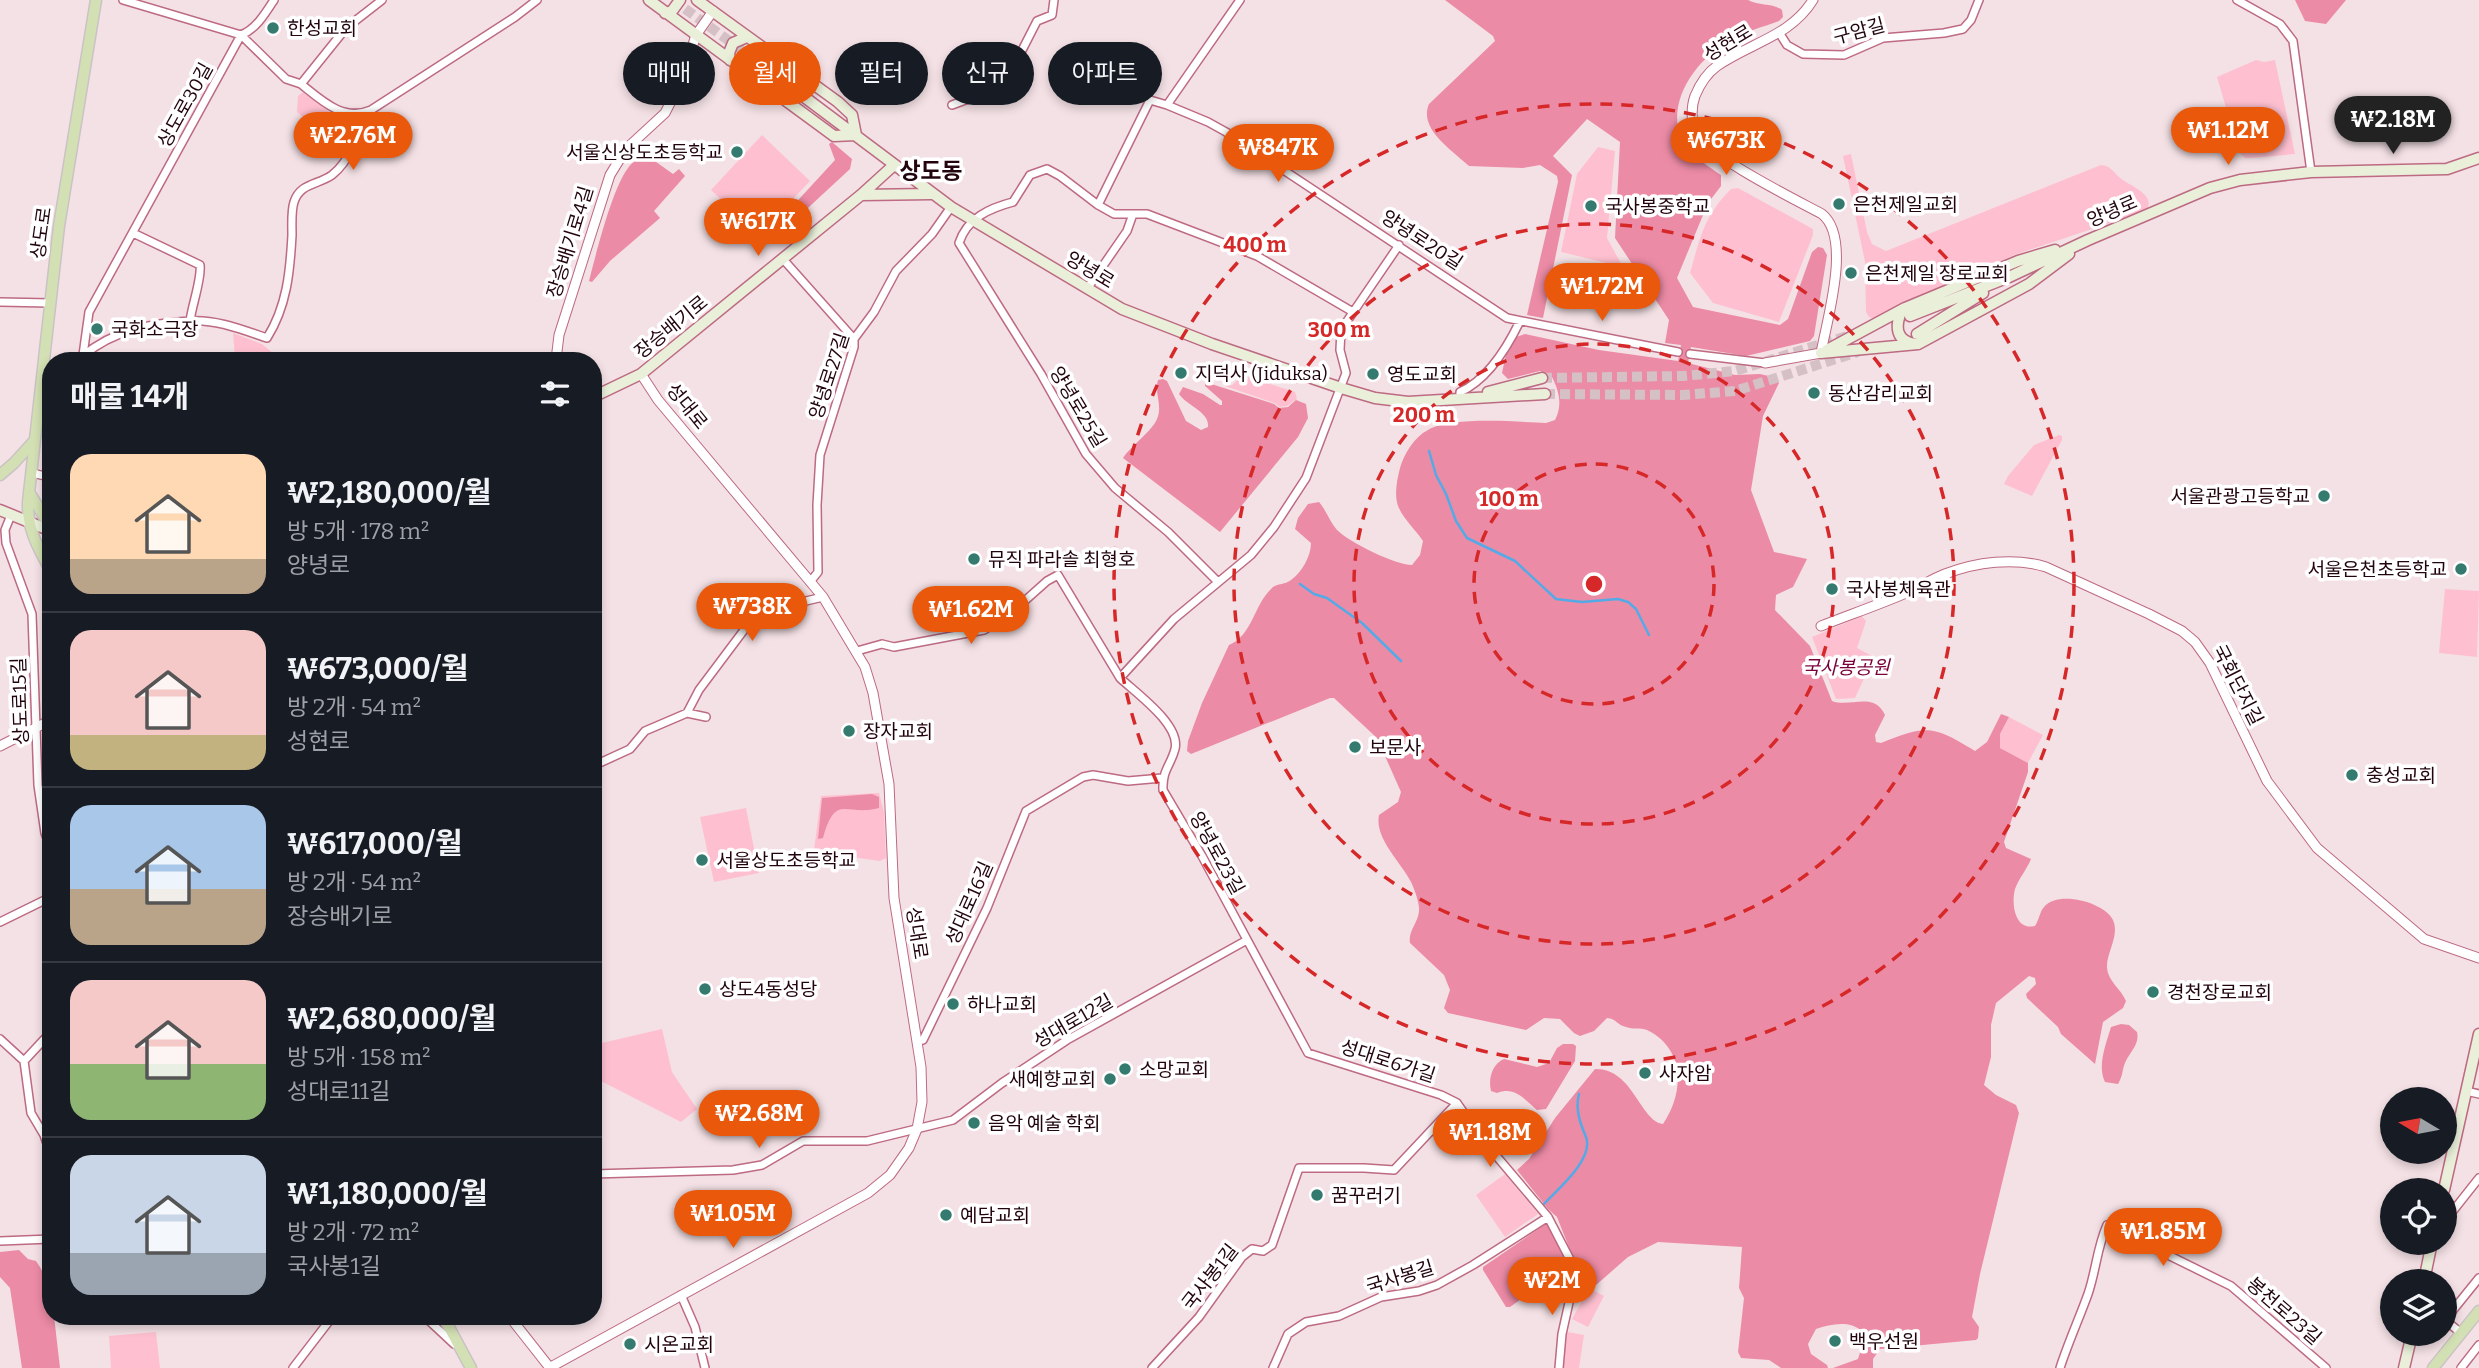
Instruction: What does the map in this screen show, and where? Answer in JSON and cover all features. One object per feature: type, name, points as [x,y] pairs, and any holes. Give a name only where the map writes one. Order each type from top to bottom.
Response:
[{"type":"main road","name":"상도로","points":[[48,352],[59,226],[96,0]]},
{"type":"main road","points":[[649,0],[729,59]]},
{"type":"main road","points":[[665,12],[671,11],[680,0]]},
{"type":"main road","points":[[698,0],[838,102],[852,115],[856,135],[834,136],[792,105]]},
{"type":"main road","points":[[735,42],[747,37]]},
{"type":"main road","name":"양녕로","points":[[816,105],[951,207],[1122,309],[1168,328],[1375,398],[1402,401],[1545,394]]},
{"type":"main road","name":"양녕로","points":[[1905,314],[2010,277],[2210,188],[2241,180],[2311,172],[2447,169],[2479,158]]},
{"type":"main road","name":"장승배기로","points":[[602,393],[641,374],[894,165]]},
{"type":"main road","points":[[860,195],[932,194]]},
{"type":"main road","points":[[1905,314],[1896,325],[1899,335],[1909,344],[2029,284],[2088,240]]},
{"type":"main road","points":[[1821,353],[2018,261],[2088,240]]},
{"type":"main road","name":"양녕로","points":[[1917,339],[2010,277]]},
{"type":"main road","points":[[1821,353],[1917,339]]},
{"type":"main road","name":"양녕로","points":[[1462,397],[1542,378]]},
{"type":"main road","name":"상도로","points":[[42,393],[29,492],[29,522],[42,555]]},
{"type":"main road","points":[[0,475],[34,440]]},
{"type":"main road","points":[[29,492],[42,514]]},
{"type":"main road","points":[[5,512],[42,527]]},
{"type":"main road","points":[[2447,1178],[2479,1034]]},
{"type":"main road","points":[[2433,1368],[2479,1311]]},
{"type":"main road","points":[[448,1325],[471,1368]]},
{"type":"main road","points":[[2404,1368],[2409,1346]]},
{"type":"street","points":[[124,0],[241,36],[286,79],[301,84],[328,106],[349,114],[363,113],[515,17],[537,0]]},
{"type":"street","name":"상도로30길","points":[[84,352],[89,312],[241,36],[260,21],[274,0]]},
{"type":"street","points":[[301,84],[346,28],[382,0]]},
{"type":"street","points":[[1026,42],[1037,21],[1052,15],[1054,0]]},
{"type":"street","points":[[1098,205],[1150,100],[1167,105],[1240,0]]},
{"type":"street","name":"성현로","points":[[1813,0],[1801,18],[1780,34],[1716,67],[1703,80],[1694,99],[1692,116],[1696,133],[1713,152],[1822,214],[1831,224],[1837,263],[1821,353]]},
{"type":"street","name":"구암길","points":[[1780,34],[1787,45],[1802,54],[1844,55],[1883,38],[1963,29],[1971,20],[1979,0]]},
{"type":"street","points":[[2237,0],[2280,24],[2293,41],[2311,172]]},
{"type":"street","name":"장승배기로4길","points":[[557,352],[559,335],[610,175],[626,149],[665,113],[682,80],[696,35],[713,11]]},
{"type":"street","name":"양녕로20길","points":[[1167,105],[1226,132],[1507,318],[1678,352]]},
{"type":"street","points":[[93,352],[137,327],[154,323],[201,320],[235,327],[267,338],[278,322],[290,279],[294,202],[303,187],[332,175],[348,154],[361,127],[363,113]]},
{"type":"street","points":[[974,221],[990,208],[1013,202],[1030,175],[1047,169],[1114,214],[1147,214],[1257,256],[1353,312]]},
{"type":"street","name":"양녕로27길","points":[[810,582],[818,572],[817,505],[820,456],[854,347],[854,339],[873,312],[895,271],[932,234],[951,207]]},
{"type":"street","points":[[1087,289],[1128,231],[1133,214]]},
{"type":"street","name":"양녕로25길","points":[[974,221],[962,234],[959,243],[1041,374],[1086,454],[1115,488],[1168,532],[1218,582]]},
{"type":"street","points":[[132,233],[200,265],[201,273],[192,302],[190,321]]},
{"type":"street","points":[[1120,678],[1174,619],[1251,555],[1300,488],[1346,373],[1340,350],[1341,330],[1399,245]]},
{"type":"street","points":[[782,258],[854,339]]},
{"type":"street","points":[[0,302],[50,303]]},
{"type":"street","points":[[1462,397],[1478,382],[1513,336],[1520,321]]},
{"type":"street","points":[[1690,354],[1765,363],[1821,353]]},
{"type":"street","name":"성대로","points":[[550,1368],[868,1193],[890,1175],[909,1148],[917,1129],[922,1102],[921,1067],[894,898],[889,784],[873,693],[865,667],[823,597],[658,400],[641,374]]},
{"type":"street","points":[[32,473],[42,475]]},
{"type":"street","name":"상도로15길","points":[[5,512],[6,543],[32,614],[38,785],[42,812]]},
{"type":"street","name":"국회단지길","points":[[1821,626],[1909,592],[1947,573],[1990,562],[2034,563],[2149,614],[2182,631],[2204,653],[2267,781],[2318,848],[2424,939],[2479,957]]},
{"type":"street","points":[[857,651],[881,644],[894,647],[984,629],[1010,614],[1058,575],[1120,678],[1172,727],[1176,740],[1175,750],[1162,778]]},
{"type":"street","points":[[687,713],[699,690],[744,630],[760,600],[806,601],[823,597]]},
{"type":"street","points":[[602,762],[630,748],[645,732],[687,713],[706,717]]},
{"type":"street","points":[[0,746],[42,724]]},
{"type":"street","name":"성대로16길","points":[[917,1041],[923,1040],[987,908],[1026,811],[1083,777],[1093,775],[1128,780],[1162,778]]},
{"type":"street","name":"양녕로23길","points":[[1162,778],[1163,790],[1202,856],[1307,1053]]},
{"type":"street","points":[[0,922],[42,901]]},
{"type":"street","name":"성대로12길","points":[[602,1174],[733,1170],[762,1165],[803,1141],[867,1141],[954,1120],[1002,1083],[1067,1041],[1247,940]]},
{"type":"street","points":[[0,1040],[24,1061],[31,1114],[42,1132]]},
{"type":"street","points":[[24,1061],[42,1042]]},
{"type":"street","name":"성대로6가길","points":[[1307,1053],[1441,1095],[1457,1103]]},
{"type":"street","points":[[2466,1091],[2479,1094]]},
{"type":"street","points":[[1457,1103],[1482,1139],[1548,1217],[1576,1271],[1562,1334],[1559,1368]]},
{"type":"street","name":"국사봉1길","points":[[1152,1368],[1199,1317],[1242,1257],[1252,1249],[1263,1251],[1272,1245],[1299,1168],[1394,1170],[1457,1103]]},
{"type":"street","points":[[2457,1206],[2479,1178]]},
{"type":"street","name":"국사봉길","points":[[1273,1368],[1289,1334],[1306,1322],[1339,1316],[1381,1297],[1437,1285],[1474,1265],[1548,1217]]},
{"type":"street","name":"봉천로23길","points":[[2060,1368],[2088,1292],[2099,1242],[2107,1225],[2231,1286],[2326,1368]]},
{"type":"street","points":[[0,1241],[42,1239]]},
{"type":"street","points":[[2457,1305],[2479,1278]]},
{"type":"street","points":[[681,1296],[695,1327],[705,1368]]},
{"type":"street","points":[[293,1368],[326,1325]]},
{"type":"street","points":[[434,1325],[462,1350]]},
{"type":"street","points":[[516,1325],[550,1368]]},
{"type":"street","points":[[2457,1330],[2461,1333]]},
{"type":"street","points":[[2461,1368],[2479,1345]]},
{"type":"green space","points":[[2256,60],[2275,60],[2295,154],[2245,158],[2239,152],[2217,77]]},
{"type":"green space","points":[[303,92],[331,113],[352,120],[339,155],[333,157],[322,133],[297,112],[298,96]]},
{"type":"green space","points":[[762,135],[810,181],[759,235],[711,190]]},
{"type":"green space","points":[[1598,147],[1615,151],[1607,238],[1623,267],[1561,252],[1577,174]]},
{"type":"green space","points":[[1851,154],[1867,232],[1872,244],[1886,251],[2101,165],[2110,168],[2142,192],[2149,206],[2146,211],[2014,255],[1875,319],[1869,317],[1866,312],[1865,262],[1843,156]]},
{"type":"green space","points":[[1738,188],[1813,229],[1779,322],[1713,303],[1690,273],[1709,218],[1731,189]]},
{"type":"green space","points":[[233,333],[262,344],[272,352],[235,352]]},
{"type":"green space","points":[[1242,375],[1295,392],[1297,399],[1280,407],[1225,386],[1232,385]]},
{"type":"green space","points":[[2059,435],[2062,440],[2032,496],[2004,484],[2034,445]]},
{"type":"green space","points":[[2445,589],[2479,591],[2477,657],[2439,653]]},
{"type":"green space","name":"국사봉공원","points":[[1862,616],[1866,621],[1857,648],[1874,657],[1855,698],[1836,699],[1812,637]]},
{"type":"green space","points":[[2009,717],[2043,735],[2028,763],[2000,748],[2000,734]]},
{"type":"green space","points":[[879,793],[884,812],[886,858],[880,861],[830,854],[813,858],[821,796]]},
{"type":"green space","points":[[746,808],[759,873],[714,882],[700,817]]},
{"type":"green space","points":[[662,1029],[672,1072],[697,1109],[681,1122],[602,1082],[602,1043]]},
{"type":"green space","points":[[1455,1111],[1478,1139],[1465,1151],[1442,1127]]},
{"type":"green space","points":[[1505,1174],[1538,1214],[1505,1237],[1476,1195]]},
{"type":"green space","points":[[1589,1288],[1604,1296],[1588,1327],[1572,1319]]},
{"type":"green space","points":[[156,1332],[160,1368],[111,1368],[109,1336]]},
{"type":"green space","points":[[1567,1332],[1584,1335],[1579,1368],[1561,1368]]},
{"type":"shaded area","points":[[1445,0],[1748,0],[1782,10],[1783,17],[1779,21],[1740,35],[1716,49],[1687,82],[1681,96],[1677,124],[1681,139],[1693,154],[1721,175],[1721,186],[1708,203],[1677,278],[1693,307],[1780,325],[1788,319],[1812,252],[1818,247],[1823,248],[1827,255],[1814,336],[1810,341],[1746,356],[1691,347],[1688,363],[1735,375],[1760,374],[1777,378],[1779,383],[1763,416],[1751,490],[1774,552],[1807,559],[1793,587],[1776,595],[1775,610],[1810,646],[1832,701],[1868,702],[1880,708],[1885,715],[1875,735],[1876,742],[1881,743],[1909,733],[1929,731],[1949,736],[1975,751],[1987,742],[2001,714],[2009,717],[2000,734],[2000,748],[2028,763],[2028,772],[2004,842],[2006,848],[2031,859],[2015,889],[2016,915],[2023,924],[2035,926],[2044,907],[2059,899],[2091,903],[2108,914],[2113,920],[2115,932],[2107,962],[2108,973],[2126,1001],[2123,1008],[2103,1022],[2095,1064],[2061,1034],[2058,1027],[2027,998],[2026,994],[2036,984],[2035,978],[2029,976],[1996,1003],[1991,1025],[1991,1057],[1984,1085],[1996,1095],[2016,1105],[2019,1113],[1980,1274],[1972,1317],[1979,1327],[1976,1340],[1880,1349],[1873,1359],[1873,1368],[1833,1368],[1858,1359],[1862,1346],[1862,1331],[1851,1325],[1834,1325],[1816,1329],[1808,1344],[1811,1354],[1828,1368],[1781,1368],[1769,1360],[1741,1358],[1738,1352],[1744,1298],[1739,1288],[1742,1247],[1658,1242],[1628,1257],[1596,1285],[1582,1280],[1557,1217],[1517,1170],[1529,1159],[1555,1118],[1595,1069],[1608,1071],[1618,1077],[1648,1114],[1663,1124],[1675,1099],[1677,1086],[1678,1072],[1669,1048],[1647,1030],[1629,1028],[1607,1018],[1594,1031],[1580,1036],[1560,1019],[1544,1018],[1526,1030],[1448,1013],[1444,1008],[1450,990],[1444,975],[1410,943],[1410,935],[1418,915],[1418,902],[1408,876],[1385,842],[1379,824],[1379,815],[1398,802],[1401,792],[1377,738],[1334,698],[1191,754],[1187,751],[1202,703],[1229,645],[1243,635],[1260,603],[1271,589],[1291,580],[1305,563],[1311,543],[1295,529],[1298,518],[1308,504],[1319,502],[1337,530],[1351,541],[1384,557],[1412,565],[1420,555],[1423,541],[1400,511],[1396,492],[1402,463],[1418,437],[1439,426],[1468,421],[1546,423],[1555,420],[1559,397],[1551,375],[1540,371],[1508,379],[1502,373],[1506,354],[1516,337],[1525,334],[1599,350],[1678,361],[1681,345],[1665,343],[1669,320],[1615,238],[1620,142],[1587,119],[1553,156],[1572,175],[1543,318],[1527,315],[1558,182],[1557,176],[1540,165],[1523,168],[1469,166],[1433,131],[1428,122],[1429,104],[1495,41],[1493,36]]},
{"type":"shaded area","points":[[2295,0],[2346,0],[2326,24],[2305,21]]},
{"type":"shaded area","points":[[832,142],[852,159],[850,169],[783,231],[778,222],[835,160],[829,144]]},
{"type":"shaded area","points":[[645,154],[673,174],[679,169],[685,176],[654,211],[660,218],[610,261],[592,282],[589,281],[616,191],[630,166]]},
{"type":"shaded area","points":[[1158,380],[1167,381],[1186,421],[1201,430],[1208,427],[1208,422],[1202,413],[1179,394],[1183,387],[1203,394],[1220,405],[1222,401],[1205,386],[1205,382],[1274,404],[1279,408],[1288,407],[1296,400],[1306,404],[1308,418],[1298,437],[1220,532],[1123,458],[1157,419],[1157,385]]},
{"type":"shaded area","points":[[872,794],[879,797],[879,808],[837,811],[832,815],[823,838],[818,839],[822,798]]},
{"type":"shaded area","points":[[2129,1025],[2137,1032],[2137,1040],[2118,1084],[2105,1082],[2102,1062],[2105,1048],[2111,1027]]},
{"type":"shaded area","points":[[1563,1044],[1576,1046],[1575,1061],[1546,1109],[1537,1110],[1514,1092],[1491,1091],[1492,1072],[1500,1061],[1504,1059],[1537,1067],[1549,1063],[1557,1048]]},
{"type":"shaded area","points":[[1547,1223],[1571,1271],[1564,1288],[1553,1293],[1531,1292],[1506,1307],[1483,1267]]},
{"type":"shaded area","points":[[19,1250],[28,1259],[36,1261],[40,1267],[42,1325],[55,1325],[60,1368],[22,1368],[10,1288],[0,1277],[0,1252]]},
{"type":"waterway","points":[[1429,451],[1436,475],[1456,521],[1467,538],[1515,561],[1556,599],[1582,602],[1618,599],[1628,602],[1636,609],[1649,635]]},
{"type":"waterway","points":[[1300,584],[1314,594],[1327,598],[1362,623],[1401,661]]},
{"type":"waterway","points":[[1544,1204],[1573,1173],[1585,1155],[1587,1146],[1578,1111],[1579,1094]]},
{"type":"tunnel","points":[[673,0],[731,42]]},
{"type":"tunnel","points":[[1542,378],[1683,376],[1735,371],[1847,336]]},
{"type":"tunnel","points":[[1545,394],[1683,395],[1735,391],[1858,352]]},
{"type":"place","name":"한성교회","points":[[273,28]]},
{"type":"place","name":"서울신상도초등학교","points":[[737,152]]},
{"type":"place","name":"은천제일교회","points":[[1839,204]]},
{"type":"place","name":"국사봉중학교","points":[[1591,206]]},
{"type":"place","name":"은천제일 장로교회","points":[[1851,273]]},
{"type":"place","name":"국화소극장","points":[[97,329]]},
{"type":"place","name":"지덕사 (Jiduksa)","points":[[1181,373]]},
{"type":"place","name":"영도교회","points":[[1373,374]]},
{"type":"place","name":"동산감리교회","points":[[1814,393]]},
{"type":"place","name":"서울관광고등학교","points":[[2324,496]]},
{"type":"place","name":"뮤직 파라솔 최형호","points":[[974,559]]},
{"type":"place","name":"서울은천초등학교","points":[[2461,569]]},
{"type":"place","name":"국사봉체육관","points":[[1832,589]]},
{"type":"place","name":"장자교회","points":[[849,731]]},
{"type":"place","name":"보문사","points":[[1355,747]]},
{"type":"place","name":"충성교회","points":[[2352,775]]},
{"type":"place","name":"서울상도초등학교","points":[[702,860]]},
{"type":"place","name":"상도4동성당","points":[[705,989]]},
{"type":"place","name":"경천장로교회","points":[[2153,992]]},
{"type":"place","name":"하나교회","points":[[953,1004]]},
{"type":"place","name":"소망교회","points":[[1125,1069]]},
{"type":"place","name":"사자암","points":[[1645,1073]]},
{"type":"place","name":"새예향교회","points":[[1110,1079]]},
{"type":"place","name":"음악 예술 학회","points":[[974,1123]]},
{"type":"place","name":"꿈꾸러기","points":[[1317,1195]]},
{"type":"place","name":"예담교회","points":[[946,1215]]},
{"type":"place","name":"백우선원","points":[[1835,1341]]},
{"type":"place","name":"시온교회","points":[[630,1344]]},
{"type":"district","name":"상도동","points":[[931,171]]}]
